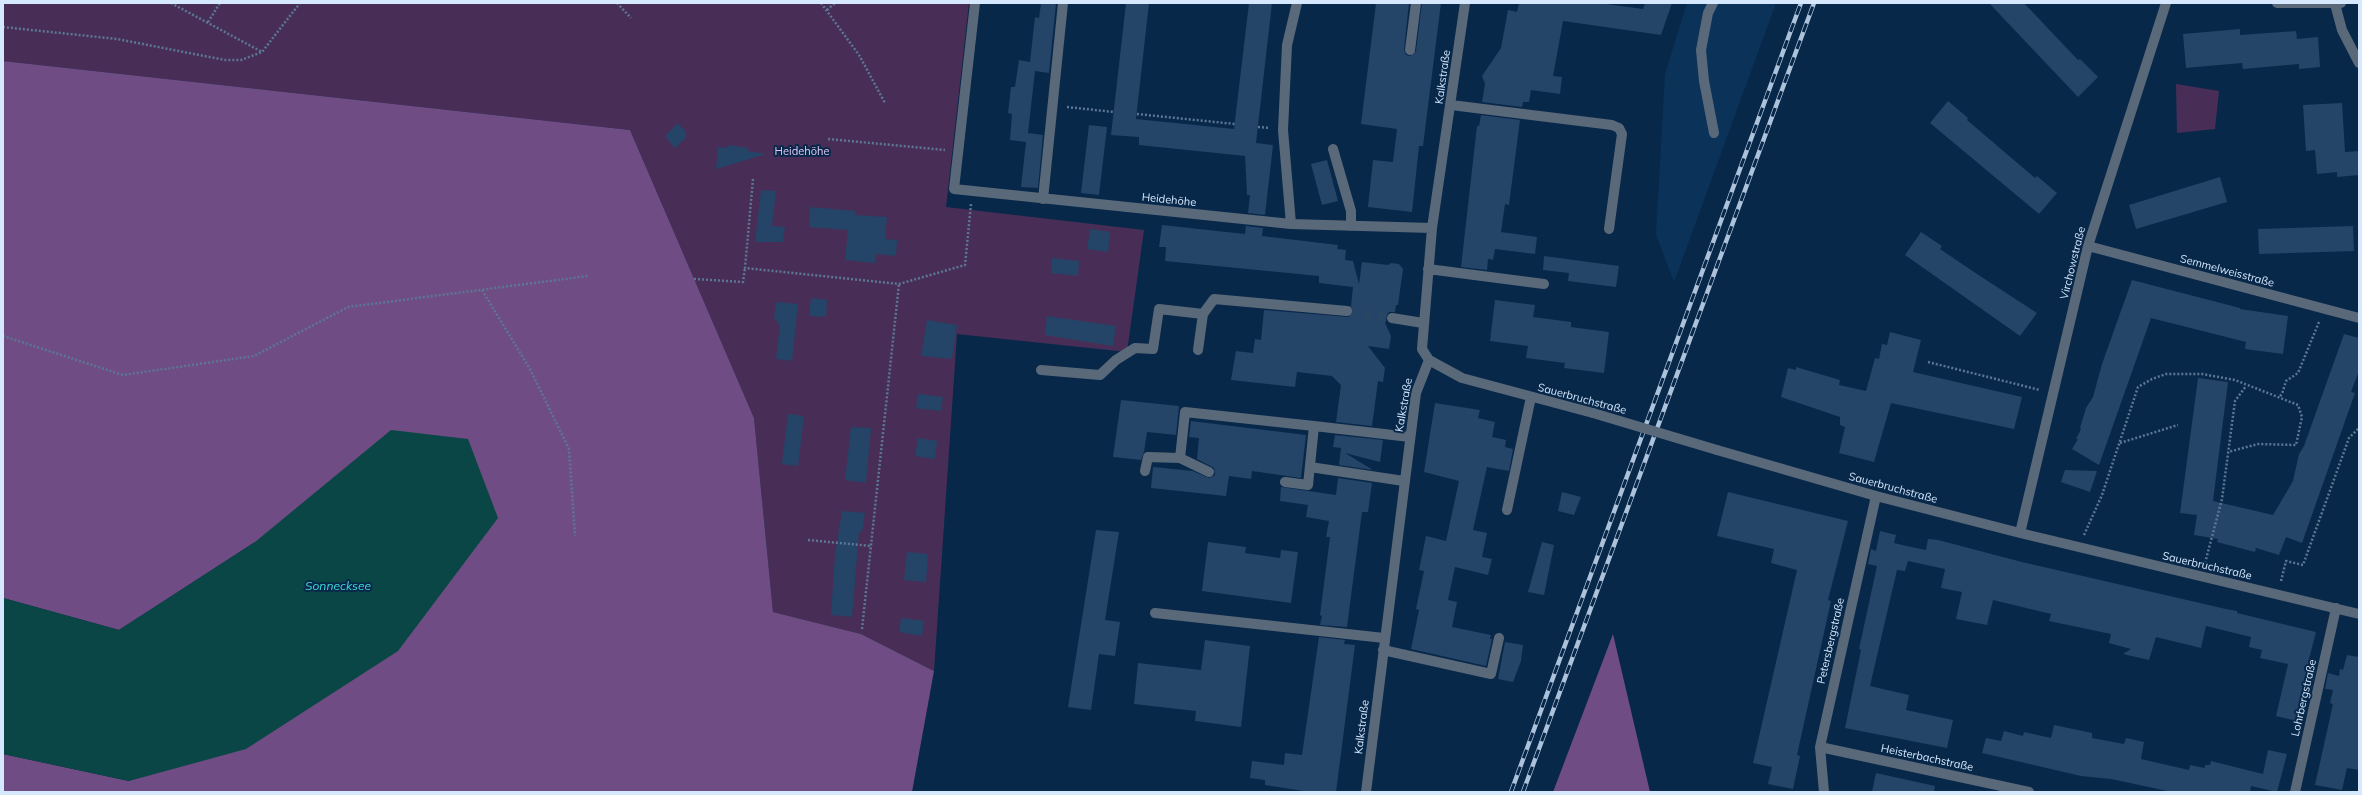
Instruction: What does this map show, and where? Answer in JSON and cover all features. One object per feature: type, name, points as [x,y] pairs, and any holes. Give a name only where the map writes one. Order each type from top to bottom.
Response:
[{"type":"street","name":"Heidehöhe","points":[[975,3],[954,189],[1291,224],[1432,228]]},
{"type":"street","points":[[1043,199],[1064,3]]},
{"type":"street","points":[[1291,224],[1282,130],[1287,45],[1297,3]]},
{"type":"street","points":[[1410,50],[1416,3]]},
{"type":"street","name":"Kalkstraße","points":[[1366,792],[1384,638],[1416,392],[1429,360],[1422,349],[1432,228],[1465,3]]},
{"type":"street","points":[[1713,3],[1708,14],[1701,50],[1704,81],[1714,133]]},
{"type":"street","name":"Virchowstraße","points":[[2020,533],[2088,246],[2166,3]]},
{"type":"street","points":[[2277,3],[2338,4],[2342,30],[2359,63]]},
{"type":"street","points":[[1451,105],[1612,125],[1619,128],[1622,134],[1609,229]]},
{"type":"street","points":[[1333,149],[1351,211],[1351,226]]},
{"type":"street","name":"Semmelweisstraße","points":[[2088,246],[2359,318]]},
{"type":"street","points":[[1428,269],[1544,284]]},
{"type":"street","points":[[1198,350],[1202,314],[1214,299],[1347,311]]},
{"type":"street","points":[[1041,370],[1100,375],[1116,360],[1135,348],[1153,349],[1159,308],[1202,314]]},
{"type":"street","points":[[1392,318],[1423,323]]},
{"type":"street","name":"Sauerbruchstraße","points":[[1429,360],[1462,378],[1593,413],[1876,496],[2079,548],[2359,614]]},
{"type":"street","points":[[1507,510],[1532,397]]},
{"type":"street","points":[[1180,458],[1185,412],[1410,437]]},
{"type":"street","points":[[1285,482],[1308,485],[1314,426]]},
{"type":"street","points":[[1145,471],[1148,457],[1180,458],[1208,472]]},
{"type":"street","points":[[1310,467],[1404,481]]},
{"type":"street","name":"Petersbergstraße","points":[[1824,792],[1820,747],[1876,496]]},
{"type":"street","name":"Lohrbergstraße","points":[[2295,792],[2336,608]]},
{"type":"street","points":[[1155,613],[1384,638]]},
{"type":"street","points":[[1383,650],[1491,674],[1499,638]]},
{"type":"street","name":"Heisterbachstraße","points":[[1820,747],[2029,792]]},
{"type":"path","points":[[171,3],[262,52]]},
{"type":"path","points":[[208,22],[220,3]]},
{"type":"path","points":[[3,27],[117,39],[225,60],[241,60],[262,52],[300,3]]},
{"type":"path","points":[[617,3],[631,18]]},
{"type":"path","points":[[822,3],[859,55],[885,103]]},
{"type":"path","points":[[827,10],[835,3]]},
{"type":"path","points":[[1053,105],[1114,112]]},
{"type":"path","points":[[1137,114],[1235,124]]},
{"type":"path","points":[[828,139],[958,151]]},
{"type":"path","points":[[694,279],[743,282],[753,179]]},
{"type":"path","points":[[745,268],[899,284],[965,265],[973,191]]},
{"type":"path","points":[[3,336],[124,375],[254,356],[348,307],[588,276]]},
{"type":"path","points":[[862,629],[899,284]]},
{"type":"path","points":[[482,290],[530,369],[568,450],[575,536]]},
{"type":"path","points":[[2280,396],[2286,381],[2298,373],[2324,309]]},
{"type":"path","points":[[1928,362],[2053,393]]},
{"type":"path","points":[[2079,548],[2102,495],[2138,387],[2152,379],[2166,374],[2202,374],[2235,380],[2246,386],[2280,396],[2283,400],[2298,405],[2301,409],[2302,417],[2296,445],[2258,444],[2228,452]]},
{"type":"path","points":[[2202,577],[2222,499],[2235,401],[2246,386]]},
{"type":"path","points":[[2119,443],[2178,425]]},
{"type":"path","points":[[2277,595],[2286,561],[2303,565],[2349,438],[2359,428]]},
{"type":"path","points":[[808,540],[871,546]]},
{"type":"shaded area","points":[[1687,3],[1776,3],[1674,282],[1656,235],[1665,74]]},
{"type":"shaded area","points":[[3,61],[630,130],[754,418],[773,612],[861,634],[934,671],[912,792],[3,792],[3,754],[129,781],[255,542],[119,630],[3,598]]},
{"type":"shaded area","points":[[1613,634],[1650,792],[1553,792]]},
{"type":"green space","name":"Heidehöhe","points":[[3,3],[969,3],[946,207],[1144,230],[1127,352],[957,334],[934,671],[861,634],[773,612],[754,418],[630,130],[3,61]]},
{"type":"green space","points":[[2176,84],[2219,91],[2215,129],[2177,133]]},
{"type":"water","name":"Sonnecksee","points":[[391,430],[468,439],[498,518],[398,651],[246,749],[129,781],[3,754],[3,598],[119,630],[255,542]]},
{"type":"building","points":[[1041,3],[1056,3],[1049,73],[1035,71],[1028,133],[1043,135],[1038,188],[1021,187],[1026,142],[1010,140],[1012,114],[1008,113],[1011,87],[1015,87],[1019,60],[1030,62],[1035,17],[1039,18]]},
{"type":"building","points":[[1126,3],[1149,3],[1136,119],[1234,129],[1249,3],[1272,3],[1256,143],[1273,145],[1265,215],[1248,213],[1250,195],[1247,195],[1245,156],[1139,145],[1139,137],[1111,135]]},
{"type":"building","points":[[1376,3],[1409,3],[1404,50],[1406,55],[1410,56],[1416,51],[1422,3],[1441,3],[1423,146],[1419,146],[1412,212],[1368,207],[1373,160],[1393,162],[1397,129],[1361,124]]},
{"type":"building","points":[[1519,3],[1599,3],[1643,9],[1645,3],[1672,3],[1661,35],[1563,21],[1553,76],[1562,77],[1560,94],[1531,90],[1529,102],[1523,102],[1522,107],[1482,102],[1485,84],[1482,76],[1501,48],[1508,10],[1517,12]]},
{"type":"building","points":[[1989,3],[2024,3],[2078,60],[2080,59],[2098,77],[2078,97]]},
{"type":"building","points":[[2240,29],[2240,35],[2296,31],[2297,39],[2318,37],[2320,67],[2299,69],[2299,64],[2243,69],[2242,63],[2186,68],[2183,34]]},
{"type":"building","points":[[1948,101],[1968,118],[1967,120],[2035,178],[2037,176],[2057,193],[2039,214],[1930,123]]},
{"type":"building","points":[[2342,103],[2345,152],[2359,151],[2359,175],[2337,177],[2337,172],[2317,174],[2315,150],[2306,151],[2303,105]]},
{"type":"building","points":[[1481,115],[1520,120],[1509,205],[1505,204],[1501,232],[1537,237],[1535,254],[1495,249],[1493,260],[1488,259],[1487,270],[1461,267],[1477,126],[1479,126]]},
{"type":"building","points":[[678,123],[686,132],[686,138],[675,148],[665,136]]},
{"type":"building","points":[[1089,125],[1107,127],[1099,195],[1081,193]]},
{"type":"building","points":[[728,145],[749,148],[747,151],[766,154],[716,169],[718,147],[728,148]]},
{"type":"building","points":[[1327,160],[1338,201],[1322,205],[1311,164]]},
{"type":"building","points":[[2220,177],[2227,202],[2136,229],[2129,205]]},
{"type":"building","points":[[761,190],[776,191],[772,226],[785,227],[783,242],[755,242]]},
{"type":"building","points":[[810,207],[855,211],[855,215],[887,217],[885,239],[897,240],[896,256],[876,254],[875,263],[845,260],[848,230],[809,227]]},
{"type":"building","points":[[1162,225],[1245,234],[1246,226],[1263,228],[1262,236],[1338,245],[1337,249],[1346,250],[1345,260],[1353,261],[1359,284],[1362,262],[1388,265],[1391,263],[1399,264],[1403,269],[1398,305],[1396,305],[1395,312],[1389,312],[1385,323],[1391,336],[1389,349],[1368,346],[1385,368],[1383,382],[1378,381],[1372,426],[1336,422],[1341,385],[1332,376],[1297,372],[1295,387],[1231,380],[1236,351],[1253,353],[1255,339],[1261,340],[1264,310],[1349,317],[1353,312],[1351,306],[1353,287],[1319,283],[1319,276],[1165,261],[1166,247],[1159,247]]},
{"type":"building","points":[[2353,226],[2354,251],[2259,254],[2258,229]]},
{"type":"building","points":[[1090,229],[1110,232],[1108,252],[1087,249]]},
{"type":"building","points":[[1921,232],[1942,246],[1940,249],[2037,313],[2020,336],[1905,255]]},
{"type":"building","points":[[1544,256],[1619,266],[1616,287],[1568,281],[1569,273],[1543,270]]},
{"type":"building","points":[[1052,258],[1079,261],[1078,276],[1051,273]]},
{"type":"building","points":[[2132,280],[2240,309],[2288,316],[2283,354],[2245,349],[2246,342],[2151,318],[2099,465],[2072,449],[2078,439],[2076,439],[2081,429],[2080,428],[2086,408],[2093,397],[2102,364]]},
{"type":"building","points":[[811,298],[827,300],[826,317],[809,316]]},
{"type":"building","points":[[1495,300],[1535,305],[1533,317],[1571,322],[1571,327],[1609,332],[1604,373],[1564,368],[1565,363],[1526,358],[1528,346],[1490,341]]},
{"type":"building","points":[[776,302],[798,304],[792,361],[776,359],[780,324],[774,319]]},
{"type":"building","points":[[1047,316],[1116,326],[1113,346],[1045,335]]},
{"type":"building","points":[[927,320],[957,325],[952,359],[921,356]]},
{"type":"building","points":[[1890,332],[1921,340],[1913,372],[2022,397],[2014,429],[1891,403],[1874,462],[1839,453],[1845,427],[1840,425],[1840,417],[1781,397],[1788,368],[1796,370],[1796,367],[1840,380],[1839,385],[1866,391],[1875,358],[1879,359],[1882,344],[1887,345]]},
{"type":"building","points":[[2344,334],[2359,338],[2359,371],[2351,392],[2355,393],[2302,543],[2286,537],[2279,555],[2256,548],[2255,552],[2217,542],[2218,539],[2194,535],[2197,515],[2180,513],[2198,378],[2228,382],[2213,501],[2273,515],[2293,481],[2299,454],[2304,446]]},
{"type":"building","points":[[918,394],[943,397],[941,411],[916,408]]},
{"type":"building","points":[[1121,400],[1179,406],[1176,435],[1147,432],[1144,452],[1141,460],[1113,457]]},
{"type":"building","points":[[1435,403],[1480,410],[1478,418],[1495,422],[1492,437],[1506,440],[1505,447],[1513,449],[1509,471],[1487,467],[1473,530],[1487,533],[1482,557],[1492,559],[1488,575],[1455,567],[1448,600],[1457,602],[1452,627],[1491,635],[1490,639],[1492,639],[1486,666],[1411,649],[1419,610],[1416,609],[1424,571],[1419,570],[1426,536],[1446,541],[1459,481],[1424,472]]},
{"type":"building","points":[[788,414],[804,416],[798,466],[782,464]]},
{"type":"building","points":[[1191,421],[1306,435],[1301,478],[1252,471],[1251,479],[1229,476],[1226,496],[1151,488],[1153,467],[1193,471],[1209,478],[1215,475],[1214,468],[1197,459],[1199,438],[1189,437]]},
{"type":"building","points":[[851,427],[871,428],[866,483],[845,480]]},
{"type":"building","points":[[1335,435],[1383,440],[1380,462],[1345,453],[1373,470],[1339,465],[1341,448],[1333,447]]},
{"type":"building","points":[[918,438],[937,441],[935,459],[915,456]]},
{"type":"building","points":[[2065,470],[2097,471],[2090,492],[2061,482]]},
{"type":"building","points":[[1338,478],[1372,483],[1368,512],[1362,512],[1347,627],[1320,625],[1330,537],[1326,537],[1329,521],[1306,517],[1308,505],[1280,501],[1281,487],[1336,495]]},
{"type":"building","points":[[1562,492],[1581,497],[1574,515],[1558,511]]},
{"type":"building","points":[[1728,492],[1848,521],[1828,600],[1831,601],[1797,755],[1800,756],[1793,789],[1768,784],[1772,767],[1753,763],[1797,570],[1771,563],[1774,549],[1717,536]]},
{"type":"building","points":[[842,511],[865,513],[862,532],[859,532],[852,617],[831,615],[835,555]]},
{"type":"building","points":[[1096,530],[1119,532],[1105,620],[1120,622],[1115,656],[1099,654],[1091,710],[1068,707]]},
{"type":"building","points":[[1880,531],[1896,535],[1894,543],[1911,547],[1926,550],[1928,539],[1938,540],[2022,562],[2237,611],[2237,613],[2316,632],[2308,663],[2311,663],[2309,668],[2316,670],[2311,689],[2305,689],[2297,721],[2276,716],[2288,664],[2260,658],[2262,650],[2249,647],[2251,637],[2206,626],[2201,648],[2156,637],[2149,660],[2123,654],[2131,649],[2109,643],[2111,634],[2049,621],[2051,614],[1993,600],[1987,625],[1956,619],[1962,592],[1941,588],[1945,569],[1908,561],[1905,571],[1897,570],[1870,686],[1909,695],[1906,710],[1953,720],[1947,748],[1845,728],[1861,650],[1859,649],[1877,566],[1868,564],[1871,549],[1876,551]]},
{"type":"building","points":[[1208,542],[1246,547],[1245,553],[1280,558],[1281,550],[1298,552],[1291,603],[1202,591]]},
{"type":"building","points":[[1542,542],[1554,545],[1544,595],[1528,592]]},
{"type":"building","points":[[907,552],[928,554],[926,582],[904,580]]},
{"type":"building","points":[[901,618],[924,621],[922,636],[899,632]]},
{"type":"building","points":[[1319,637],[1345,640],[1344,644],[1355,645],[1336,792],[1310,792],[1265,785],[1265,780],[1250,778],[1252,761],[1284,765],[1285,753],[1302,755]]},
{"type":"building","points":[[1205,640],[1250,646],[1241,727],[1195,721],[1196,711],[1134,704],[1138,663],[1201,670]]},
{"type":"building","points":[[1505,642],[1523,645],[1521,661],[1513,682],[1498,679]]},
{"type":"building","points":[[2347,655],[2359,657],[2359,770],[2347,768],[2342,790],[2315,785],[2333,704],[2330,703],[2333,690],[2325,689],[2328,673],[2339,676],[2340,669],[2343,670]]},
{"type":"building","points":[[2054,725],[2092,733],[2092,738],[2124,744],[2126,738],[2144,742],[2141,759],[2189,770],[2190,765],[2205,768],[2205,765],[2210,765],[2211,761],[2263,774],[2268,750],[2287,754],[2277,792],[2251,786],[2250,792],[2172,792],[2111,779],[2081,776],[1982,753],[1986,738],[2001,741],[2004,731],[2023,736],[2024,732],[2051,738]]},
{"type":"building","points":[[1876,773],[1935,786],[1934,792],[1872,792]]},
{"type":"tunnel","points":[[1347,311],[1392,318]]},
{"type":"railway","points":[[1511,792],[1801,3]]},
{"type":"railway","points":[[1523,792],[1814,3]]}]
